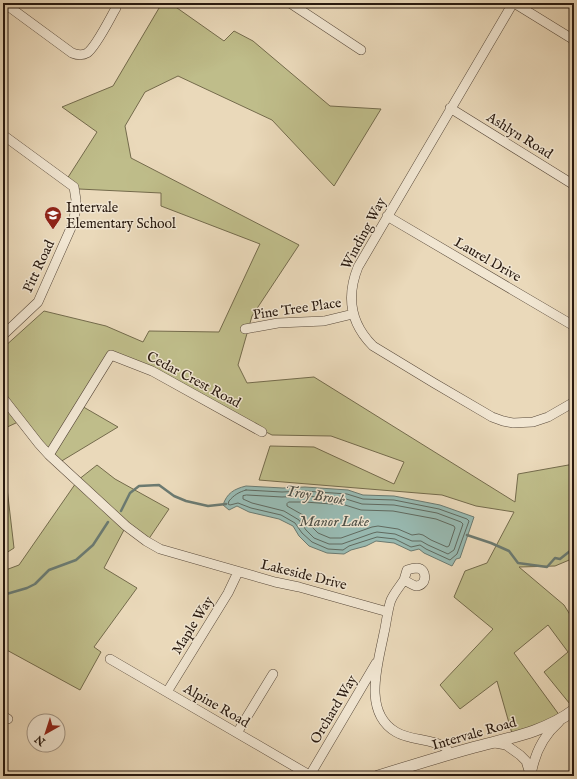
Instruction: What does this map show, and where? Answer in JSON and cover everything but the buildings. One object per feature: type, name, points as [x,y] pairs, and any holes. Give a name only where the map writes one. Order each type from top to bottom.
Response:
[{"type":"street","points":[[4,3],[72,54],[77,55],[87,53],[94,46],[116,8]]},
{"type":"street","points":[[290,3],[361,50]]},
{"type":"street","points":[[514,3],[574,40]]},
{"type":"street","name":"Winding Way","points":[[514,3],[450,108],[358,266],[354,276],[351,296],[353,314],[360,331],[378,350],[492,417],[513,423],[533,422],[548,417],[574,402]]},
{"type":"street","name":"Ashlyn Road","points":[[450,108],[574,185]]},
{"type":"street","name":"Pitt Road","points":[[3,135],[74,187],[76,200],[74,221],[38,302],[3,336]]},
{"type":"street","name":"Laurel Drive","points":[[387,216],[574,326]]},
{"type":"street","name":"Pine Tree Place","points":[[245,329],[278,323],[324,321],[353,314]]},
{"type":"street","name":"Cedar Crest Road","points":[[53,458],[111,355],[152,371],[262,432]]},
{"type":"street","name":"Lakeside Drive","points":[[3,398],[53,458],[126,526],[146,541],[160,549],[238,572],[299,587],[388,612]]},
{"type":"street","name":"Maple Way","points":[[167,692],[228,593],[238,572]]},
{"type":"street","points":[[404,580],[390,601],[377,674],[375,697],[376,705],[383,721],[394,732],[404,736],[434,743],[446,748],[451,754]]},
{"type":"street","name":"Orchard Way","points":[[310,775],[380,656]]},
{"type":"street","name":"Alpine Road","points":[[110,659],[310,775]]},
{"type":"street","points":[[237,733],[273,674]]},
{"type":"street","points":[[530,776],[535,757],[544,738],[570,713]]},
{"type":"street","name":"Intervale Road","points":[[378,776],[451,754],[533,732],[549,726],[570,713]]},
{"type":"street","points":[[492,743],[506,745],[520,755],[526,761],[530,776]]},
{"type":"shaded area","points":[[162,3],[170,3],[224,41],[234,31],[253,41],[330,106],[381,109],[334,186],[272,120],[178,76],[145,92],[125,126],[131,158],[299,245],[252,316],[238,365],[247,383],[314,377],[515,502],[518,474],[574,464],[574,558],[555,566],[519,567],[564,605],[574,621],[574,709],[544,672],[568,652],[548,625],[514,653],[560,716],[513,737],[497,681],[460,709],[440,685],[493,629],[454,597],[465,571],[487,563],[514,512],[476,506],[442,495],[259,480],[270,446],[314,447],[394,484],[404,462],[331,436],[272,435],[114,355],[80,405],[118,427],[60,462],[18,422],[3,429],[3,348],[44,311],[106,326],[143,342],[149,331],[219,332],[260,244],[161,206],[161,193],[79,189],[65,182],[97,132],[62,107],[113,86]]},
{"type":"shaded area","points":[[3,461],[14,548],[3,555]]},
{"type":"shaded area","points":[[97,465],[115,479],[169,509],[146,543],[125,528],[104,568],[137,588],[94,647],[101,652],[80,690],[3,648],[3,571],[19,565],[78,480]]},
{"type":"water","name":"Manor Lake","points":[[246,486],[283,488],[305,487],[348,490],[363,495],[394,496],[440,505],[474,517],[460,558],[456,559],[452,566],[424,553],[419,549],[411,551],[394,543],[376,541],[344,554],[327,553],[309,546],[299,536],[293,526],[279,519],[249,512],[237,506],[229,510],[223,505],[227,497],[232,492]]},
{"type":"waterway","name":"Troy Brook","points":[[121,511],[130,493],[139,486],[159,485],[174,496],[186,501],[208,506],[226,504]]},
{"type":"waterway","name":"Troy Brook","points":[[3,595],[27,588],[35,584],[49,570],[76,560],[93,545],[108,522]]},
{"type":"waterway","name":"Troy Brook","points":[[467,535],[509,551],[518,563],[547,567],[555,558],[560,559],[574,546]]},
{"type":"place","name":"Intervale Elementary School","points":[[53,230]]}]
